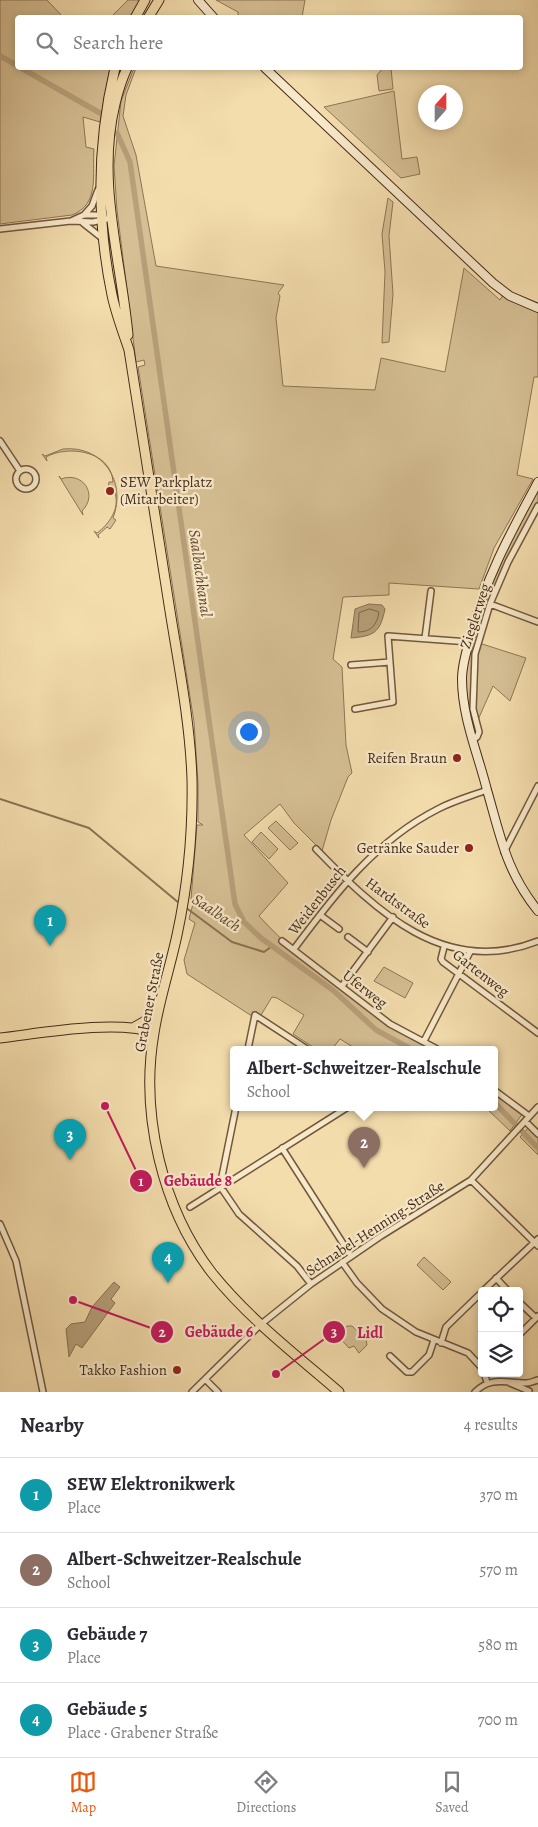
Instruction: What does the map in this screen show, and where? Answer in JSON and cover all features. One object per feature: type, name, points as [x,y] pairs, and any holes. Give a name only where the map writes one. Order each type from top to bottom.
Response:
[{"type":"main road","points":[[137,15],[145,0]]},
{"type":"main road","points":[[193,0],[199,2],[211,15]]},
{"type":"main road","points":[[150,15],[159,1]]},
{"type":"main road","points":[[115,70],[104,121],[99,187],[101,218],[112,295],[129,350]]},
{"type":"main road","points":[[126,70],[114,105],[109,138],[108,183],[129,350]]},
{"type":"main road","points":[[267,70],[487,278],[510,296],[538,308]]},
{"type":"main road","name":"Grabener Straße","points":[[129,350],[190,746],[191,840],[184,898],[154,1032],[151,1061],[151,1106],[158,1155],[166,1182],[193,1243],[211,1271],[260,1325],[339,1392]]},
{"type":"main road","points":[[538,482],[498,557],[477,609],[462,681],[465,711],[504,853],[519,886],[538,911]]},
{"type":"main road","points":[[133,1028],[147,1020],[160,1005]]},
{"type":"main road","points":[[0,1038],[89,1029],[133,1028],[154,1032]]},
{"type":"street","points":[[71,222],[84,215],[92,206],[99,187]]},
{"type":"street","points":[[84,215],[111,218]]},
{"type":"street","points":[[0,229],[71,222],[83,223],[101,218]]},
{"type":"street","points":[[83,223],[104,240]]},
{"type":"street","points":[[0,441],[20,471]]},
{"type":"street","name":"Zieglerweg","points":[[473,740],[479,732],[473,709],[472,672],[475,654],[490,604],[512,554],[538,506]]},
{"type":"street","points":[[425,638],[431,591]]},
{"type":"street","points":[[490,604],[538,622]]},
{"type":"street","points":[[355,709],[393,702],[388,636],[469,642]]},
{"type":"street","points":[[351,665],[390,662]]},
{"type":"street","points":[[504,853],[538,786]]},
{"type":"street","name":"Weidenbusch","points":[[294,949],[347,881],[373,853],[405,828],[438,809],[487,790]]},
{"type":"street","name":"Hardtstraße","points":[[316,849],[347,881],[392,918],[415,933],[444,947],[470,952],[501,951],[538,941]]},
{"type":"street","points":[[320,914],[339,929]]},
{"type":"street","points":[[342,986],[392,918]]},
{"type":"street","points":[[348,937],[368,952]]},
{"type":"street","name":"Uferweg","points":[[282,941],[390,1024],[432,1046]]},
{"type":"street","name":"Gartenweg","points":[[444,947],[441,959],[538,1033]]},
{"type":"street","points":[[424,1041],[460,975],[470,952]]},
{"type":"street","points":[[249,1046],[255,1015],[302,1046]]},
{"type":"street","points":[[498,1093],[530,1116]]},
{"type":"street","name":"Schnabel-Henning-Straße","points":[[192,1392],[260,1325],[311,1284],[351,1256],[471,1180],[538,1107]]},
{"type":"street","points":[[235,1111],[220,1186],[239,1214],[297,1266],[311,1284]]},
{"type":"street","points":[[190,1206],[342,1111]]},
{"type":"street","points":[[524,1122],[538,1134]]},
{"type":"street","points":[[282,1148],[351,1256]]},
{"type":"street","points":[[471,1180],[537,1242],[486,1287]]},
{"type":"street","points":[[0,1224],[16,1261],[43,1392]]},
{"type":"street","points":[[342,1262],[357,1283],[382,1309],[434,1340],[468,1352],[478,1363]]},
{"type":"street","points":[[496,1278],[504,1287]]},
{"type":"street","points":[[441,1343],[446,1327],[478,1295]]},
{"type":"street","points":[[522,1332],[537,1317],[523,1305]]},
{"type":"street","points":[[390,1356],[407,1372],[412,1372],[428,1355],[434,1340]]},
{"type":"street","points":[[486,1377],[488,1382]]},
{"type":"street","points":[[206,1380],[218,1392]]},
{"type":"street","points":[[475,1392],[488,1382],[531,1382],[538,1380]]},
{"type":"street","points":[[507,1381],[530,1391],[531,1382]]},
{"type":"shaded area","points":[[0,0],[47,0],[61,15],[15,15],[15,70],[110,70],[100,122],[83,117],[86,147],[94,149],[93,188],[87,204],[72,215],[0,224]]},
{"type":"shaded area","points":[[128,0],[141,0],[132,15],[113,15]]},
{"type":"shaded area","points":[[216,0],[305,0],[302,15],[238,15],[238,12]]},
{"type":"shaded area","points":[[133,70],[135,70],[126,95],[123,116],[136,155],[156,266],[284,285],[278,293],[280,296],[276,318],[283,386],[375,390],[381,358],[445,372],[464,268],[500,300],[503,295],[538,312],[538,377],[534,377],[517,475],[533,479],[494,548],[479,589],[389,583],[389,595],[343,597],[333,659],[342,667],[346,745],[352,773],[348,777],[331,820],[322,851],[294,823],[280,804],[244,835],[288,883],[259,916],[298,954],[341,989],[428,1046],[351,1046],[340,1039],[334,1046],[311,1046],[293,1034],[304,1015],[277,998],[272,997],[258,1020],[187,974],[184,960],[195,923],[189,919],[193,904],[191,899],[197,825],[203,825],[198,822],[198,783],[194,722],[138,367],[145,365],[144,360],[136,362],[117,210],[114,166],[121,101]]},
{"type":"shaded area","points":[[381,70],[391,70],[393,89],[379,91],[377,75]]},
{"type":"shaded area","points":[[394,91],[402,159],[417,157],[420,174],[401,178],[324,107]]},
{"type":"shaded area","points":[[388,198],[393,202],[389,236],[393,294],[389,342],[382,343],[385,272],[382,234]]},
{"type":"shaded area","points":[[63,449],[77,449],[95,456],[76,451],[65,451],[46,457],[47,461],[42,454],[45,456]]},
{"type":"shaded area","points":[[111,474],[117,491],[117,505],[113,518],[116,520],[110,529],[107,527],[98,535],[99,538],[94,531],[97,533],[106,525],[116,505],[115,493],[112,494],[108,489],[109,482],[113,482]]},
{"type":"shaded area","points":[[59,476],[61,479],[76,478],[86,486],[89,498],[82,511],[83,515]]},
{"type":"shaded area","points":[[538,483],[538,506],[490,604],[479,643],[526,658],[510,701],[493,686],[477,722],[479,732],[473,740],[462,681],[477,609]]},
{"type":"shaded area","points":[[276,821],[298,843],[290,850],[268,828]]},
{"type":"shaded area","points":[[261,832],[278,849],[269,859],[252,842]]},
{"type":"shaded area","points":[[384,967],[413,983],[405,998],[374,981]]},
{"type":"shaded area","points":[[498,1095],[523,1113],[510,1131],[489,1111],[498,1111]]},
{"type":"shaded area","points":[[529,1127],[538,1137],[538,1155],[520,1137]]},
{"type":"shaded area","points":[[424,1257],[451,1282],[443,1290],[417,1265]]},
{"type":"shaded area","points":[[347,1326],[352,1326],[366,1339],[367,1345],[359,1353],[354,1346],[349,1348],[338,1336]]},
{"type":"water","points":[[369,604],[382,605],[385,609],[381,623],[375,632],[371,634],[351,638],[355,609]]},
{"type":"water","points":[[114,1282],[120,1287],[111,1299],[115,1303],[82,1348],[76,1344],[69,1357],[66,1329],[71,1324],[85,1322],[92,1307]]},
{"type":"waterway","name":"Saalbachkanal","points":[[0,56],[15,64]]},
{"type":"waterway","name":"Saalbachkanal","points":[[25,70],[100,113]]},
{"type":"waterway","name":"Saalbachkanal","points":[[117,133],[130,162],[235,904],[244,922],[261,938],[334,991],[376,1030],[405,1046]]},
{"type":"waterway","name":"Saalbach","points":[[0,799],[89,828],[179,903]]},
{"type":"waterway","name":"Saalbach","points":[[185,907],[232,942],[264,952],[272,946]]},
{"type":"waterway","name":"Saalbach","points":[[498,1106],[538,1148]]},
{"type":"place","name":"SEW Parkplatz (Mitarbeiter)","points":[[110,491]]},
{"type":"place","name":"Reifen Braun","points":[[457,758]]},
{"type":"place","name":"Getränke Sauder","points":[[469,848]]},
{"type":"place","name":"SEW Elektronikwerk","points":[[50,946]]},
{"type":"place","name":"Gebäude 8","points":[[105,1106]]},
{"type":"place","name":"Gebäude 7","points":[[70,1160]]},
{"type":"place","name":"Albert-Schweitzer-Realschule","points":[[364,1168]]},
{"type":"place","name":"Gebäude 5","points":[[168,1283]]},
{"type":"place","name":"Gebäude 6","points":[[73,1300]]},
{"type":"place","name":"Takko Fashion","points":[[177,1370]]},
{"type":"place","name":"Lidl","points":[[276,1374]]}]
